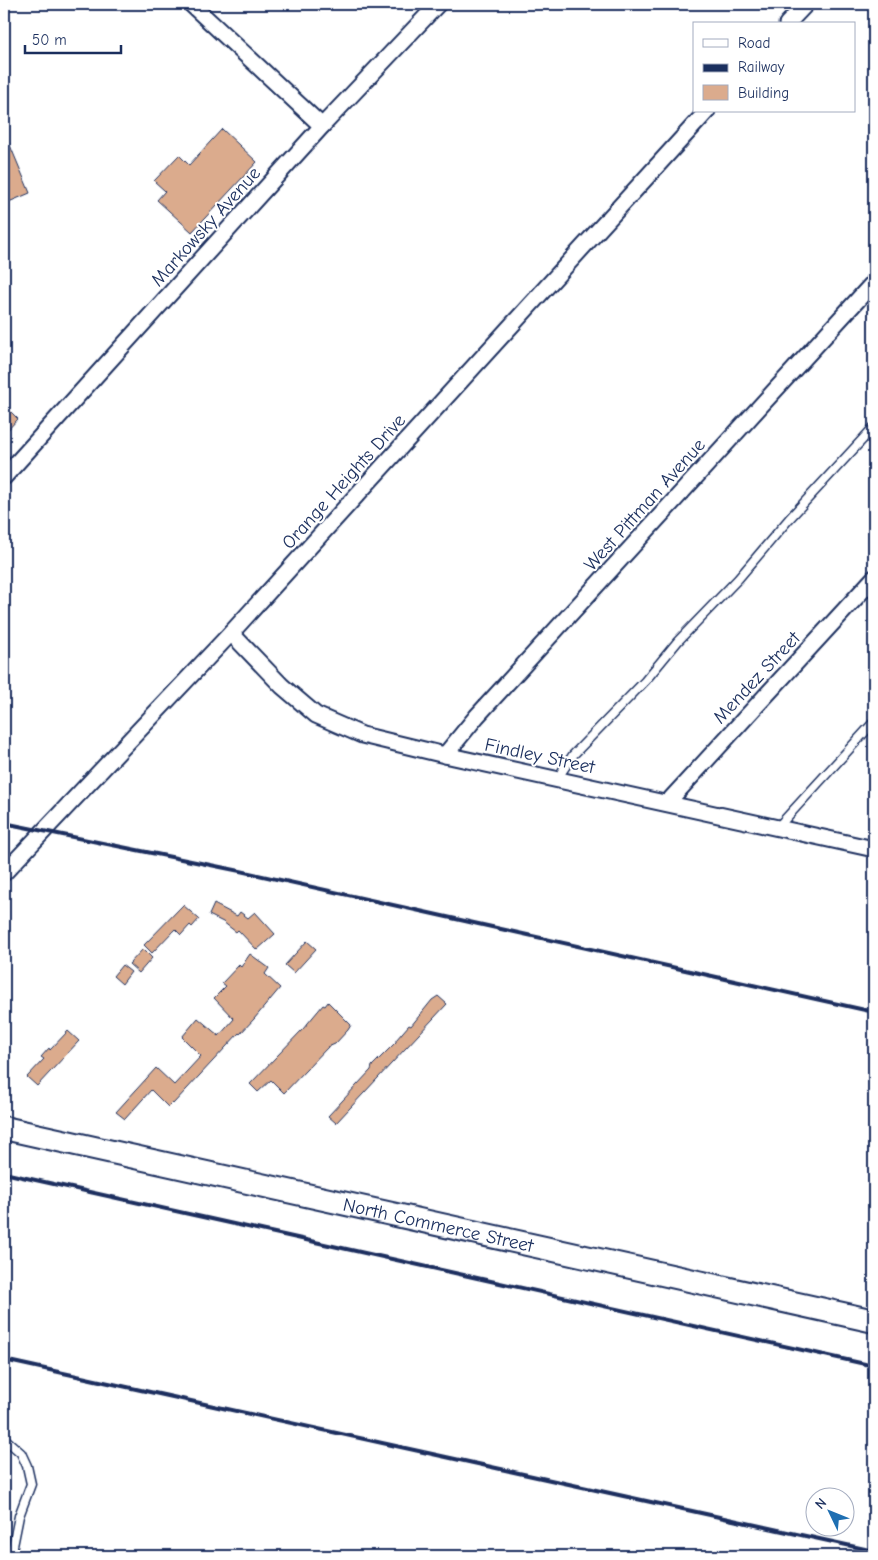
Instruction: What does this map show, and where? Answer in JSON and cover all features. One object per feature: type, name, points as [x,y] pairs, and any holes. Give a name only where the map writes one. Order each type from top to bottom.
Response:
[{"type":"main road","name":"North Commerce Street","points":[[4,1128],[874,1321]]},
{"type":"street","points":[[191,4],[322,126]]},
{"type":"street","name":"Markowsky Avenue","points":[[4,477],[322,126],[438,4]]},
{"type":"street","points":[[789,22],[806,4]]},
{"type":"street","name":"Orange Heights Drive","points":[[4,873],[231,633],[706,112]]},
{"type":"street","name":"West Pittman Avenue","points":[[445,755],[477,716],[874,282]]},
{"type":"street","name":"Mendez Street","points":[[667,803],[874,578]]},
{"type":"street","name":"Findley Street","points":[[231,633],[282,686],[316,715],[362,735],[874,849]]},
{"type":"lane","points":[[557,779],[573,755],[645,681],[678,641],[738,579],[789,519],[874,427]]},
{"type":"lane","points":[[777,828],[874,722]]},
{"type":"lane","points":[[4,1438],[21,1453],[27,1466],[31,1484],[19,1516],[11,1556]]},
{"type":"building","points":[[222,129],[257,162],[192,232],[157,200],[165,191],[154,181],[179,155],[189,165]]},
{"type":"building","points":[[4,131],[30,193],[4,204]]},
{"type":"building","points":[[4,405],[18,419],[4,434]]},
{"type":"building","points":[[214,904],[237,916],[240,912],[248,918],[255,912],[275,934],[257,950],[238,930],[236,932],[223,922],[209,915]]},
{"type":"building","points":[[183,905],[199,919],[181,935],[175,929],[152,953],[144,945]]},
{"type":"building","points":[[307,941],[316,949],[294,973],[285,965]]},
{"type":"building","points":[[143,949],[152,958],[139,973],[129,964]]},
{"type":"building","points":[[250,954],[269,968],[265,974],[280,988],[254,1019],[173,1104],[168,1107],[151,1090],[125,1119],[116,1112],[156,1068],[174,1085],[201,1056],[182,1037],[198,1018],[219,1036],[234,1019],[214,998],[226,986],[222,983],[239,965],[241,967]]},
{"type":"building","points":[[122,965],[131,972],[122,984],[113,976]]},
{"type":"building","points":[[438,996],[447,1004],[336,1123],[328,1116],[396,1042],[409,1025],[411,1026],[432,1000]]},
{"type":"building","points":[[328,1002],[351,1025],[348,1030],[335,1044],[328,1047],[284,1093],[271,1080],[258,1092],[250,1084],[303,1029],[323,1005],[325,1006]]},
{"type":"building","points":[[68,1031],[79,1041],[37,1086],[27,1077],[44,1059],[41,1057],[49,1048],[50,1050]]},
{"type":"railway","points":[[4,823],[240,871],[874,1012]]},
{"type":"railway","points":[[4,1173],[874,1366]]},
{"type":"railway","points":[[4,1360],[874,1551]]}]
